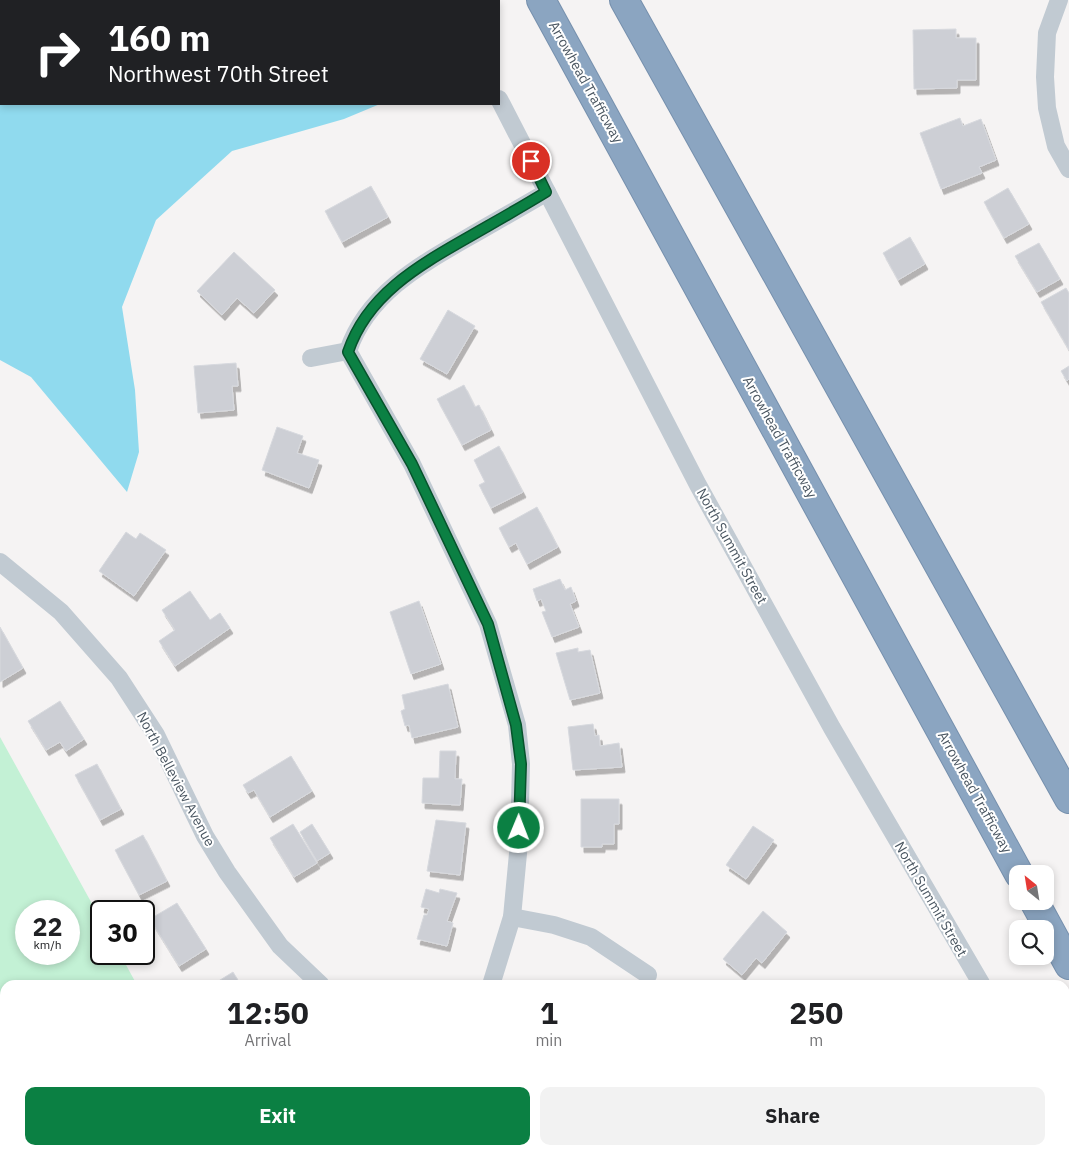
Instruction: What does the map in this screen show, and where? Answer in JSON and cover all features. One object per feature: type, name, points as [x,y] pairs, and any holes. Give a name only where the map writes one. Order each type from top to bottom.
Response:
[{"type":"highway","name":"Arrowhead Trafficway","points":[[541,0],[1014,865]]},
{"type":"highway","points":[[624,0],[1069,799]]},
{"type":"highway","points":[[1039,910],[1069,965]]},
{"type":"street","points":[[1058,0],[1048,33],[1045,84],[1046,108],[1056,146],[1069,169]]},
{"type":"street","name":"North Summit Street","points":[[500,101],[698,485],[832,728],[979,980]]},
{"type":"street","points":[[493,980],[512,917],[519,843],[521,764],[516,725],[488,624],[412,464],[348,352],[354,333],[372,306],[410,271],[546,192]]},
{"type":"street","points":[[311,358],[348,352]]},
{"type":"street","name":"North Belleview Avenue","points":[[0,562],[61,612],[119,678],[156,735],[205,836],[227,872],[280,946],[316,980]]},
{"type":"street","points":[[512,917],[554,925],[591,937],[648,975]]},
{"type":"green space","points":[[0,737],[90,900],[90,965],[126,965],[134,980],[0,980]]},
{"type":"water","points":[[0,105],[378,105],[344,119],[232,151],[156,220],[122,307],[135,390],[139,452],[127,492],[31,377],[0,360]]},
{"type":"building","points":[[956,29],[956,38],[976,38],[976,80],[957,80],[957,88],[914,89],[913,30]]},
{"type":"building","points":[[960,118],[963,126],[981,119],[996,160],[979,167],[982,173],[941,189],[920,133]]},
{"type":"building","points":[[371,186],[388,217],[342,242],[325,211]]},
{"type":"building","points":[[1008,188],[1029,224],[1004,238],[984,202]]},
{"type":"building","points":[[910,237],[925,264],[898,280],[883,253]]},
{"type":"building","points":[[1039,243],[1060,279],[1037,292],[1015,256]]},
{"type":"building","points":[[234,252],[275,290],[254,313],[237,298],[222,315],[197,291]]},
{"type":"building","points":[[1066,288],[1069,293],[1069,350],[1041,302]]},
{"type":"building","points":[[448,310],[475,326],[447,374],[420,359]]},
{"type":"building","points":[[236,363],[238,386],[232,386],[234,410],[198,413],[194,366]]},
{"type":"building","points":[[1069,366],[1069,379],[1067,381],[1061,371]]},
{"type":"building","points":[[464,385],[475,407],[479,405],[491,430],[462,445],[437,399]]},
{"type":"building","points":[[277,427],[303,436],[297,453],[319,460],[309,488],[262,470]]},
{"type":"building","points":[[499,446],[523,492],[491,508],[479,485],[485,482],[474,460]]},
{"type":"building","points":[[537,507],[558,547],[527,564],[516,543],[509,547],[499,528]]},
{"type":"building","points":[[126,532],[136,539],[140,533],[166,550],[134,596],[99,571]]},
{"type":"building","points":[[560,579],[565,590],[571,587],[576,601],[570,604],[579,627],[552,637],[542,612],[546,611],[541,599],[537,601],[533,589]]},
{"type":"building","points":[[190,591],[210,620],[220,613],[230,628],[175,666],[159,641],[175,630],[162,610]]},
{"type":"building","points":[[419,601],[441,664],[411,674],[390,612]]},
{"type":"building","points":[[0,627],[23,668],[0,682]]},
{"type":"building","points":[[578,648],[578,652],[590,650],[600,693],[570,700],[556,653]]},
{"type":"building","points":[[448,684],[458,727],[412,738],[409,725],[405,726],[401,711],[405,709],[402,695]]},
{"type":"building","points":[[60,701],[84,739],[66,751],[60,742],[46,750],[28,721]]},
{"type":"building","points":[[593,724],[595,736],[599,735],[600,746],[619,743],[622,767],[573,770],[568,727]]},
{"type":"building","points":[[440,751],[456,751],[455,779],[462,779],[460,805],[422,803],[423,778],[439,778]]},
{"type":"building","points":[[291,756],[312,791],[270,817],[254,790],[248,793],[243,785]]},
{"type":"building","points":[[97,764],[121,809],[100,820],[75,775]]},
{"type":"building","points":[[581,799],[619,799],[619,824],[614,824],[614,844],[602,844],[602,847],[581,847]]},
{"type":"building","points":[[436,820],[466,823],[460,875],[427,871]]},
{"type":"building","points":[[293,824],[317,863],[294,877],[270,838]]},
{"type":"building","points":[[312,824],[330,853],[317,861],[300,832]]},
{"type":"building","points":[[753,826],[774,840],[746,879],[726,865]]},
{"type":"building","points":[[143,835],[167,881],[139,895],[115,850]]},
{"type":"building","points":[[426,889],[439,893],[440,889],[457,893],[447,921],[453,923],[447,946],[417,939],[424,915],[427,915],[429,909],[421,907]]},
{"type":"building","points":[[177,903],[206,949],[179,966],[155,927],[155,916]]},
{"type":"building","points":[[763,911],[787,932],[762,963],[756,958],[742,975],[723,959]]},
{"type":"building","points":[[233,972],[238,980],[220,980]]},
{"type":"route","points":[[519,828],[521,764],[516,725],[488,624],[412,464],[348,352],[354,333],[372,306],[410,271],[546,192],[531,161]]}]
